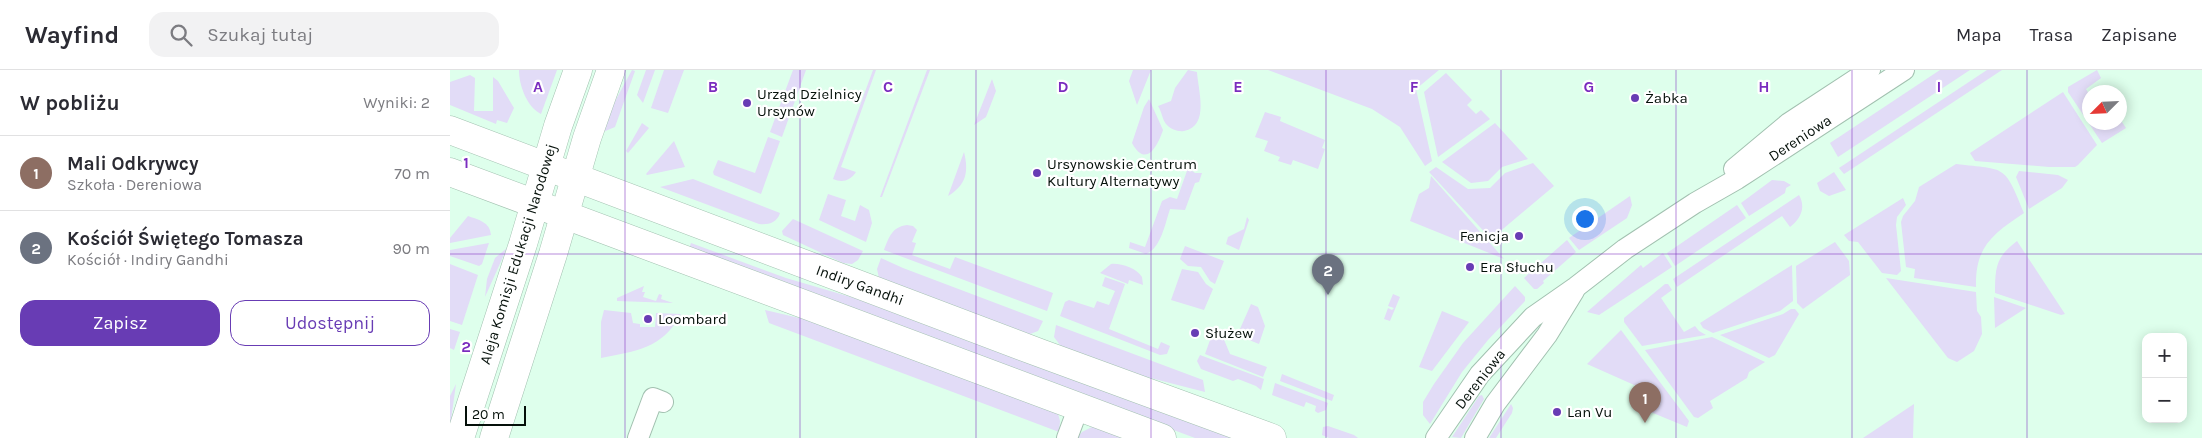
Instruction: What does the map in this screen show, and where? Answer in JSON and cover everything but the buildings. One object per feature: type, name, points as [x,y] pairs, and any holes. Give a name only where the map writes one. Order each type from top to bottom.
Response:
[{"type":"street","name":"Aleja Komisji Edukacji Narodowej","points":[[460,438],[545,166],[578,70]]},
{"type":"street","points":[[494,438],[575,177],[611,70]]},
{"type":"street","name":"Dereniowa","points":[[1695,203],[1789,123],[1870,70]]},
{"type":"street","name":"Dereniowa","points":[[1436,438],[1464,397],[1496,356],[1533,316],[1576,287],[1625,249],[1695,203],[1737,179],[1904,70]]},
{"type":"street","name":"Indiry Gandhi","points":[[450,130],[1040,353],[1272,438]]},
{"type":"street","points":[[450,172],[1162,438]]},
{"type":"street","name":"Dereniowa","points":[[1475,438],[1512,379],[1547,335],[1576,287]]},
{"type":"street","points":[[638,438],[653,398],[663,402]]},
{"type":"street","points":[[1067,438],[1079,406]]},
{"type":"shaded area","points":[[519,70],[557,70],[541,114],[536,111],[525,95],[520,83]]},
{"type":"shaded area","points":[[632,70],[635,71],[615,127],[603,132],[614,103]]},
{"type":"shaded area","points":[[646,70],[655,70],[643,103],[637,95]]},
{"type":"shaded area","points":[[664,70],[684,70],[668,113],[651,108]]},
{"type":"shaded area","points":[[793,70],[806,70],[782,137],[770,132]]},
{"type":"shaded area","points":[[873,70],[876,70],[841,167],[856,172],[843,181],[833,179]]},
{"type":"shaded area","points":[[927,70],[930,70],[882,197],[880,197]]},
{"type":"shaded area","points":[[1133,70],[1151,70],[1137,105],[1129,81]]},
{"type":"shaded area","points":[[1188,70],[1197,72],[1201,106],[1200,115],[1192,128],[1179,131],[1172,129],[1166,124],[1158,106],[1171,101],[1175,88]]},
{"type":"shaded area","points":[[1268,70],[1439,70],[1416,89],[1432,161],[1425,166],[1400,127],[1372,109]]},
{"type":"shaded area","points":[[1940,70],[1970,70],[1838,157],[1830,143]]},
{"type":"shaded area","points":[[1987,70],[2002,70],[1844,174],[1839,168]]},
{"type":"shaded area","points":[[2097,70],[2101,78],[2091,85],[2082,85],[2082,113],[2068,92],[2068,87]]},
{"type":"shaded area","points":[[1446,73],[1472,100],[1467,105],[1476,114],[1481,110],[1490,119],[1438,157],[1424,92]]},
{"type":"shaded area","points":[[470,75],[475,78],[474,111],[493,111],[493,77],[498,81],[514,108],[507,123],[497,120],[496,124],[450,105],[450,82]]},
{"type":"shaded area","points":[[992,79],[996,91],[986,117],[974,125]]},
{"type":"shaded area","points":[[2063,92],[2082,122],[2082,130],[2087,130],[2097,145],[2075,167],[2049,167],[1975,161],[1970,153]]},
{"type":"shaded area","points":[[1149,99],[1163,130],[1155,148],[1147,154],[1142,154],[1137,151],[1132,143],[1144,107]]},
{"type":"shaded area","points":[[1265,112],[1281,117],[1280,121],[1325,140],[1322,148],[1325,149],[1318,169],[1293,160],[1291,165],[1278,161],[1280,157],[1264,151],[1268,141],[1255,137]]},
{"type":"shaded area","points":[[642,123],[649,128],[628,153],[626,151]]},
{"type":"shaded area","points":[[1495,123],[1528,159],[1502,167],[1488,181],[1471,183],[1442,162]]},
{"type":"shaded area","points":[[2093,130],[2123,130],[2102,143]]},
{"type":"shaded area","points":[[768,137],[780,141],[761,194],[714,175],[713,172],[718,160],[755,173]]},
{"type":"shaded area","points":[[674,141],[685,167],[647,175],[646,174]]},
{"type":"shaded area","points":[[964,152],[965,177],[959,187],[948,196]]},
{"type":"shaded area","points":[[1533,163],[1554,186],[1491,239],[1429,172],[1436,167],[1468,189],[1490,188],[1505,173]]},
{"type":"shaded area","points":[[1956,164],[1985,167],[2002,172],[2012,186],[2024,213],[1988,242],[1979,261],[1976,287],[1914,278],[1915,269],[1906,267],[1901,222],[1903,216],[1915,201],[1919,187]]},
{"type":"shaded area","points":[[1188,168],[1195,173],[1202,173],[1199,182],[1195,183],[1185,210],[1170,209],[1162,235],[1151,251],[1146,254],[1129,248],[1130,242],[1145,247],[1162,201],[1170,197],[1177,199]]},
{"type":"shaded area","points":[[2019,171],[2058,175],[2068,180],[2062,188],[2029,209],[2016,177]]},
{"type":"shaded area","points":[[1834,172],[1846,190],[1829,196],[1820,191],[1817,183]]},
{"type":"shaded area","points":[[1431,176],[1504,259],[1410,221],[1419,194],[1429,188]]},
{"type":"shaded area","points":[[693,179],[780,213],[779,216],[772,223],[759,224],[660,187]]},
{"type":"shaded area","points":[[1772,180],[1784,181],[1791,185],[1786,188],[1785,193],[1749,216],[1741,203]]},
{"type":"shaded area","points":[[828,194],[846,200],[841,216],[855,221],[860,205],[869,210],[872,223],[866,242],[819,220]]},
{"type":"shaded area","points":[[1799,195],[1802,204],[1800,217],[1790,227],[1782,216],[1677,287],[1673,279]]},
{"type":"shaded area","points":[[1630,196],[1632,205],[1627,218],[1579,250],[1569,238]]},
{"type":"shaded area","points":[[1903,198],[1906,205],[1897,217],[1896,225],[1901,271],[1897,275],[1882,273],[1858,242],[1849,241],[1844,235]]},
{"type":"shaded area","points":[[1737,205],[1746,218],[1675,266],[1667,253]]},
{"type":"shaded area","points":[[468,216],[486,224],[491,235],[450,243],[450,238]]},
{"type":"shaded area","points":[[1247,217],[1249,220],[1239,250],[1226,244],[1228,237],[1244,229]]},
{"type":"shaded area","points":[[793,219],[863,251],[858,260],[852,264],[843,263],[783,235],[782,231]]},
{"type":"shaded area","points":[[907,225],[913,226],[917,230],[912,242],[916,243],[912,255],[950,269],[955,257],[1053,293],[1047,311],[884,250],[894,230]]},
{"type":"shaded area","points":[[1567,240],[1576,252],[1543,281],[1544,283],[1537,289],[1534,289],[1524,278]]},
{"type":"shaded area","points":[[2017,241],[2065,314],[2061,315],[1995,293],[1995,276],[1998,263],[2005,252]]},
{"type":"shaded area","points":[[1835,242],[1849,261],[1850,275],[1803,309],[1797,303],[1796,266]]},
{"type":"shaded area","points":[[489,243],[482,264],[479,266],[450,256],[450,250]]},
{"type":"shaded area","points":[[691,243],[786,278],[878,305],[1235,438],[1195,438],[689,249]]},
{"type":"shaded area","points":[[1185,246],[1224,261],[1215,284],[1210,281],[1201,267],[1188,266],[1180,259]]},
{"type":"shaded area","points":[[507,248],[485,297],[487,279],[495,258]]},
{"type":"shaded area","points":[[1663,253],[1672,267],[1599,315],[1587,312],[1641,265],[1643,268]]},
{"type":"shaded area","points":[[881,258],[1043,321],[1038,331],[1025,336],[879,278],[877,269]]},
{"type":"shaded area","points":[[450,264],[478,275],[462,325],[450,321]]},
{"type":"shaded area","points":[[1111,264],[1124,265],[1136,271],[1142,277],[1143,285],[1129,280],[1128,284],[1100,273]]},
{"type":"shaded area","points":[[1792,265],[1793,301],[1780,311],[1713,333],[1703,328],[1700,323]]},
{"type":"shaded area","points":[[1182,269],[1198,272],[1206,284],[1213,289],[1204,310],[1171,300]]},
{"type":"shaded area","points":[[1105,277],[1125,284],[1109,329],[1158,349],[1161,342],[1170,346],[1167,354],[1160,355],[1060,316],[1065,302],[1069,300],[1094,308],[1097,301],[1109,305],[1115,291],[1102,286]]},
{"type":"shaded area","points":[[1886,278],[1976,292],[1977,311],[1981,317],[1982,334],[1974,351],[1957,362],[1948,358]]},
{"type":"shaded area","points":[[1665,284],[1668,284],[1672,290],[1661,298],[1684,332],[1695,326],[1706,335],[1642,346],[1624,322],[1624,318]]},
{"type":"shaded area","points":[[644,286],[642,292],[645,292],[643,297],[656,301],[659,294],[662,295],[661,299],[673,303],[617,301],[617,298]]},
{"type":"shaded area","points":[[1515,286],[1525,297],[1525,301],[1488,340],[1462,372],[1430,424],[1423,415],[1423,402],[1434,384],[1463,343]]},
{"type":"shaded area","points":[[1393,294],[1400,297],[1390,321],[1384,319],[1388,308],[1392,310],[1394,308],[1388,306]]},
{"type":"shaded area","points":[[1994,297],[2026,308],[1995,328]]},
{"type":"shaded area","points":[[1251,304],[1258,307],[1265,326],[1259,344],[1244,338],[1240,329]]},
{"type":"shaded area","points":[[1791,309],[1795,309],[1799,314],[1775,355],[1769,358],[1720,335],[1783,314]]},
{"type":"shaded area","points":[[604,310],[631,313],[633,323],[640,324],[640,327],[655,327],[656,313],[681,314],[674,326],[657,341],[637,350],[601,358],[601,322]]},
{"type":"shaded area","points":[[765,310],[825,324],[1057,410],[1060,421],[1059,432],[769,323]]},
{"type":"shaded area","points":[[1442,311],[1469,322],[1432,371],[1419,367]]},
{"type":"shaded area","points":[[1056,325],[1203,380],[1205,392],[1135,374],[1063,349],[1054,337]]},
{"type":"shaded area","points":[[450,329],[460,332],[454,350],[450,348]]},
{"type":"shaded area","points":[[1214,329],[1220,330],[1230,354],[1267,367],[1263,377],[1205,354]]},
{"type":"shaded area","points":[[1621,330],[1689,421],[1687,427],[1636,406],[1641,388],[1587,364]]},
{"type":"shaded area","points":[[1712,337],[1765,362],[1749,372],[1747,378],[1710,401],[1713,408],[1698,418],[1694,417],[1645,350]]},
{"type":"shaded area","points":[[1200,355],[1264,379],[1261,390],[1238,379],[1233,381],[1201,369],[1197,361]]},
{"type":"shaded area","points":[[1282,374],[1334,395],[1332,401],[1280,381]]},
{"type":"shaded area","points":[[1275,383],[1328,403],[1326,410],[1318,413],[1315,411],[1316,406],[1306,402],[1304,407],[1272,395]]},
{"type":"shaded area","points":[[456,384],[450,427],[450,396]]},
{"type":"shaded area","points":[[1482,395],[1484,399],[1461,438],[1452,437],[1479,396]]},
{"type":"shaded area","points":[[1511,404],[1513,408],[1512,413],[1496,438],[1489,438]]},
{"type":"shaded area","points":[[1914,404],[1913,438],[1863,438]]},
{"type":"shaded area","points":[[1096,425],[1122,438],[1077,438],[1082,432]]},
{"type":"shaded area","points":[[1328,426],[1358,438],[1329,438],[1322,435],[1323,427]]},
{"type":"place","name":"Żabka","points":[[1635,98]]},
{"type":"place","name":"Urząd Dzielnicy Ursynów","points":[[747,103]]},
{"type":"place","name":"Ursynowskie Centrum Kultury Alternatywy","points":[[1037,173]]},
{"type":"place","name":"Fenicja","points":[[1519,236]]},
{"type":"place","name":"Era Słuchu","points":[[1470,267]]},
{"type":"place","name":"Kościół Świętego Tomasza","points":[[1328,295]]},
{"type":"place","name":"Loombard","points":[[648,319]]},
{"type":"place","name":"Służew","points":[[1195,333]]},
{"type":"place","name":"Lan Vu","points":[[1557,412]]},
{"type":"place","name":"Mali Odkrywcy","points":[[1645,423]]}]
